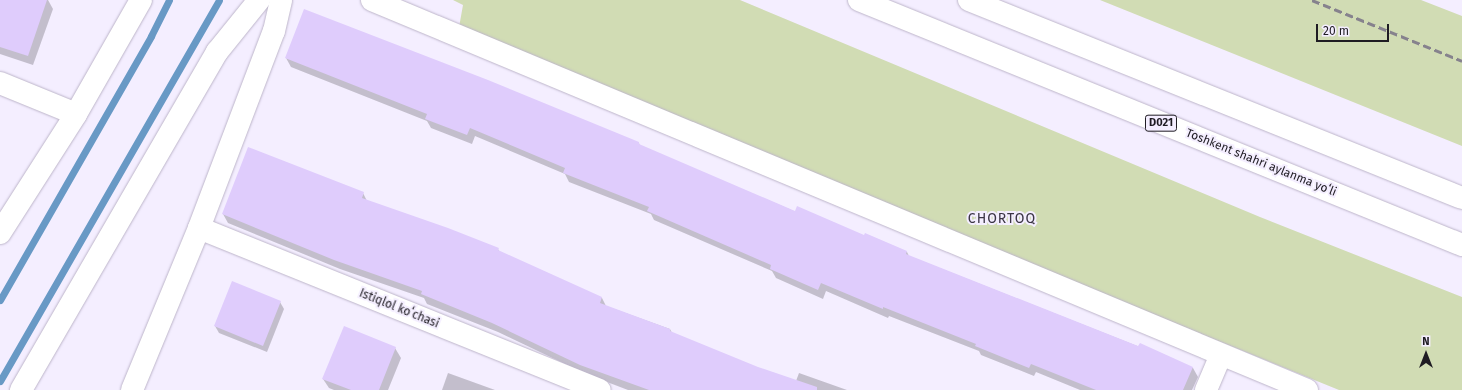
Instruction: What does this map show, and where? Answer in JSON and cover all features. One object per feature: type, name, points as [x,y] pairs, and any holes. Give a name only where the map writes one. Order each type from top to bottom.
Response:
[{"type":"main road","points":[[0,233],[76,114],[141,0]]},
{"type":"main road","points":[[21,390],[217,52],[259,0]]},
{"type":"main road","points":[[132,390],[199,228],[274,31],[281,0]]},
{"type":"main road","points":[[372,0],[1307,390]]},
{"type":"main road","name":"Toshkent shahri aylanma yoʻli","points":[[859,0],[1462,245]]},
{"type":"main road","points":[[969,0],[1462,198]]},
{"type":"main road","points":[[0,83],[76,114]]},
{"type":"main road","name":"Istiqlol koʻchasi","points":[[199,228],[600,390]]},
{"type":"main road","points":[[1206,390],[1221,355]]},
{"type":"green space","points":[[453,0],[740,0],[1260,217],[1462,297],[1462,390],[1339,390],[458,33],[463,5]]},
{"type":"green space","points":[[1100,0],[1421,0],[1462,16],[1462,146]]},
{"type":"building","points":[[0,0],[47,0],[28,56],[0,47]]},
{"type":"building","points":[[304,9],[488,80],[639,142],[639,144],[795,211],[797,206],[864,235],[865,233],[907,251],[906,254],[1138,346],[1140,343],[1193,367],[1183,390],[1096,390],[1031,364],[1029,368],[975,346],[976,344],[883,307],[883,309],[821,283],[818,290],[770,269],[771,265],[647,211],[649,207],[563,173],[565,168],[470,128],[467,135],[425,119],[427,114],[285,58]]},
{"type":"building","points":[[248,147],[364,192],[362,198],[448,228],[499,248],[498,250],[602,297],[600,303],[670,329],[670,331],[758,367],[817,387],[817,390],[649,390],[580,365],[492,323],[421,294],[422,291],[334,260],[222,214]]},
{"type":"building","points":[[232,281],[281,301],[263,346],[214,326]]},
{"type":"building","points":[[344,326],[396,347],[379,390],[351,390],[322,379]]},
{"type":"waterway","points":[[0,300],[151,36],[169,0]]},
{"type":"waterway","points":[[0,381],[219,0]]},
{"type":"railway","points":[[1312,0],[1462,61]]},
{"type":"district","name":"CHORTOQ","points":[[1002,219]]}]
